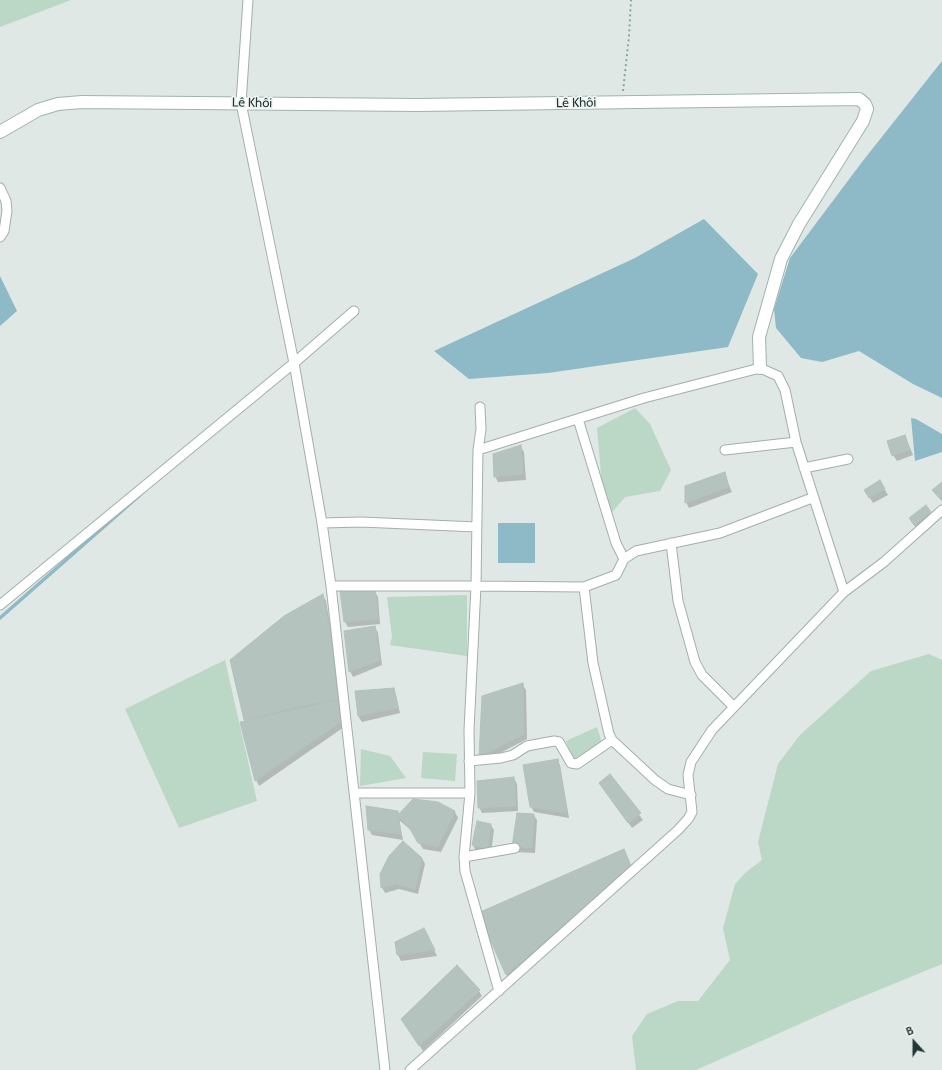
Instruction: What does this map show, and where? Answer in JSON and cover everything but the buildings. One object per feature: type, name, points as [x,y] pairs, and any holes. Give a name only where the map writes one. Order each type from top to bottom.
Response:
[{"type":"street","points":[[248,0],[241,103],[294,363],[322,523],[331,586],[385,1070]]},
{"type":"street","name":"Lê Khôi","points":[[0,132],[38,110],[58,104],[82,102],[417,105],[859,99],[865,104],[867,110],[863,121],[799,224],[781,259],[759,337],[760,368]]},
{"type":"street","points":[[0,188],[6,201],[7,211],[6,226],[0,237]]},
{"type":"street","points":[[0,605],[294,363],[354,311]]},
{"type":"street","points":[[478,450],[644,398],[760,368],[775,374],[785,390],[796,442],[812,498],[844,592]]},
{"type":"street","points":[[480,407],[481,429],[478,450],[476,586],[469,761],[470,793],[464,857],[465,871],[471,895],[499,992]]},
{"type":"street","points":[[578,419],[616,543],[624,559]]},
{"type":"street","points":[[725,450],[796,442]]},
{"type":"street","points":[[804,468],[848,459]]},
{"type":"street","points":[[331,586],[584,587],[616,575],[624,559],[636,551],[704,537],[733,529],[812,498]]},
{"type":"street","points":[[410,1070],[499,992],[678,830],[692,812],[688,774],[691,762],[712,730],[733,706],[793,647],[844,592],[884,562],[942,510]]},
{"type":"street","points":[[322,523],[375,522],[477,527]]},
{"type":"street","points":[[671,544],[678,601],[695,662],[702,675],[733,706]]},
{"type":"street","points":[[584,587],[593,663],[599,698],[607,730],[612,740],[655,780],[668,789],[691,795]]},
{"type":"street","points":[[469,761],[501,758],[513,755],[527,746],[554,741],[559,742],[571,763],[577,764],[612,740]]},
{"type":"street","points":[[354,793],[470,793]]},
{"type":"street","points":[[464,857],[516,848]]},
{"type":"path","points":[[622,102],[631,0]]},
{"type":"green space","points":[[0,0],[71,0],[0,27]]},
{"type":"green space","points":[[635,408],[650,424],[671,470],[660,491],[625,497],[605,521],[597,428]]},
{"type":"green space","points":[[467,595],[467,656],[390,645],[392,637],[387,597]]},
{"type":"green space","points":[[929,654],[942,660],[942,964],[847,1003],[696,1070],[636,1070],[632,1036],[647,1014],[678,1001],[698,1001],[730,960],[723,928],[735,884],[745,873],[762,860],[758,842],[778,764],[800,735],[871,671]]},
{"type":"green space","points":[[225,660],[257,801],[179,828],[125,709]]},
{"type":"green space","points":[[597,727],[602,743],[574,760],[566,741]]},
{"type":"green space","points":[[361,749],[390,756],[406,778],[360,786]]},
{"type":"green space","points":[[423,752],[457,754],[455,781],[421,778]]},
{"type":"water","points":[[942,61],[942,398],[913,384],[859,351],[822,362],[801,358],[776,328],[774,309],[790,258],[862,162]]},
{"type":"water","points":[[704,219],[758,274],[728,347],[548,373],[469,379],[434,351],[635,258]]},
{"type":"water","points":[[0,276],[17,311],[0,326]]},
{"type":"water","points":[[911,418],[916,419],[942,434],[942,452],[915,461]]},
{"type":"water","points":[[498,523],[535,523],[535,563],[498,563]]},
{"type":"waterway","points":[[0,618],[140,495]]}]
